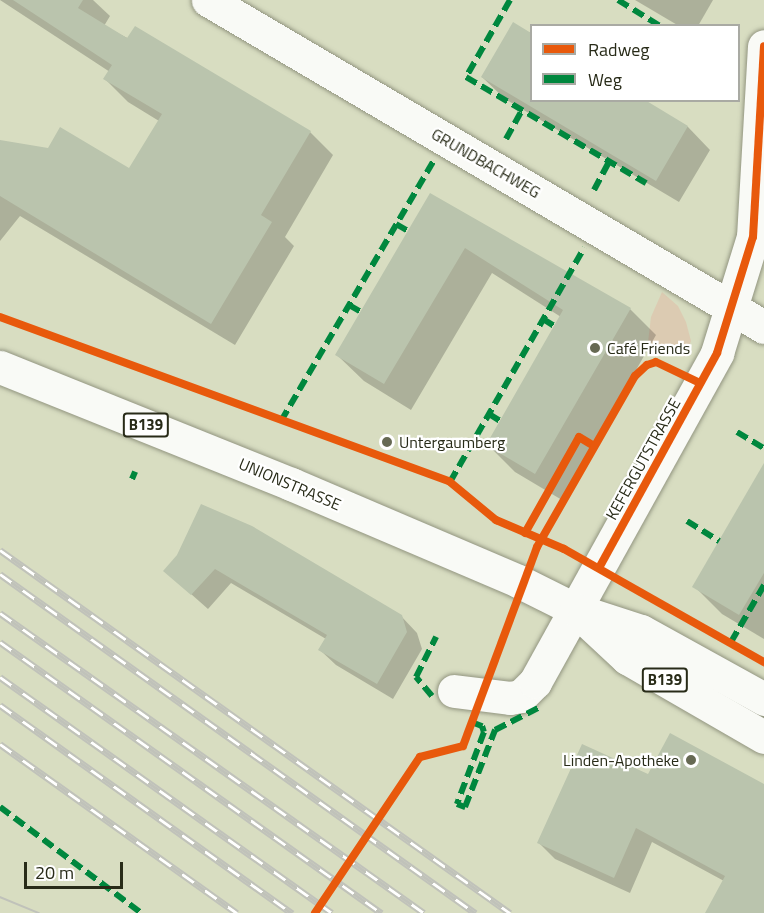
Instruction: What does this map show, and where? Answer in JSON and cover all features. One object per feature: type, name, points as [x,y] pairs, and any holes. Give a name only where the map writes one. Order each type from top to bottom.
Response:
[{"type":"street","name":"GRUNDBACHWEG","points":[[207,0],[764,327]]},
{"type":"street","name":"KEFERGUTSTRASSE","points":[[576,610],[717,353],[753,237],[764,46]]},
{"type":"street","name":"UNIONSTRASSE","points":[[0,367],[291,484],[518,581],[576,610],[641,632],[764,699]]},
{"type":"street","name":"UNIONSTRASSE","points":[[576,610],[627,658],[764,737]]},
{"type":"street","points":[[454,692],[493,698],[521,696],[535,682],[576,610]]},
{"type":"shaded area","points":[[662,292],[678,306],[686,322],[691,341],[685,357],[648,342],[651,317]]},
{"type":"building","points":[[13,0],[83,0],[78,8],[127,38],[135,26],[311,131],[261,215],[272,222],[211,324],[0,196],[0,140],[48,148],[60,127],[129,168],[162,114],[103,79],[112,65]]},
{"type":"building","points":[[513,22],[530,32],[530,102],[648,102],[688,126],[656,181],[481,77]]},
{"type":"building","points":[[430,193],[631,308],[535,474],[486,445],[563,310],[465,248],[384,384],[335,355]]},
{"type":"building","points":[[764,463],[764,573],[739,615],[692,587]]},
{"type":"building","points":[[201,504],[252,526],[402,615],[407,632],[377,684],[318,650],[327,635],[215,569],[191,595],[163,571],[177,555]]},
{"type":"building","points":[[670,733],[764,784],[764,913],[705,913],[725,876],[636,828],[614,878],[537,843],[582,744],[648,774]]},
{"type":"tram line","points":[[0,897],[39,913]]},
{"type":"railway","points":[[0,550],[510,913]]},
{"type":"railway","points":[[0,574],[475,913]]},
{"type":"railway","points":[[0,613],[424,913]]},
{"type":"railway","points":[[0,642],[382,913]]},
{"type":"railway","points":[[0,677],[332,913]]},
{"type":"railway","points":[[0,705],[292,913]]},
{"type":"railway","points":[[0,744],[237,913]]},
{"type":"marked path","points":[[510,0],[466,77],[646,183]]},
{"type":"marked path","points":[[618,0],[657,24]]},
{"type":"marked path","points":[[506,139],[522,110]]},
{"type":"marked path","points":[[281,421],[435,159]]},
{"type":"marked path","points":[[594,190],[609,162]]},
{"type":"marked path","points":[[396,224],[408,231]]},
{"type":"marked path","points":[[450,482],[584,248]]},
{"type":"marked path","points":[[349,305],[361,312]]},
{"type":"marked path","points":[[543,319],[554,326]]},
{"type":"marked path","points":[[489,414],[500,421]]},
{"type":"marked path","points":[[737,432],[764,448]]},
{"type":"marked path","points":[[132,479],[135,472]]},
{"type":"marked path","points":[[687,521],[719,541]]},
{"type":"marked path","points":[[731,642],[764,585]]},
{"type":"marked path","points":[[432,696],[416,677],[436,637]]},
{"type":"marked path","points":[[474,723],[482,726],[484,732],[457,804],[465,807],[495,730],[542,706]]},
{"type":"marked path","points":[[0,807],[141,913]]},
{"type":"cycle path","points":[[599,568],[717,353],[753,237],[764,46]]},
{"type":"cycle path","points":[[0,317],[450,482],[496,520],[564,549],[764,662]]},
{"type":"cycle path","points":[[315,913],[420,757],[463,746],[537,547],[635,376],[647,365],[656,362],[700,383]]},
{"type":"cycle path","points":[[525,533],[579,437],[594,446]]},
{"type":"place","name":"Café Friends","points":[[595,348]]},
{"type":"place","name":"Untergaumberg","points":[[387,442]]},
{"type":"place","name":"Linden-Apotheke","points":[[691,760]]}]
